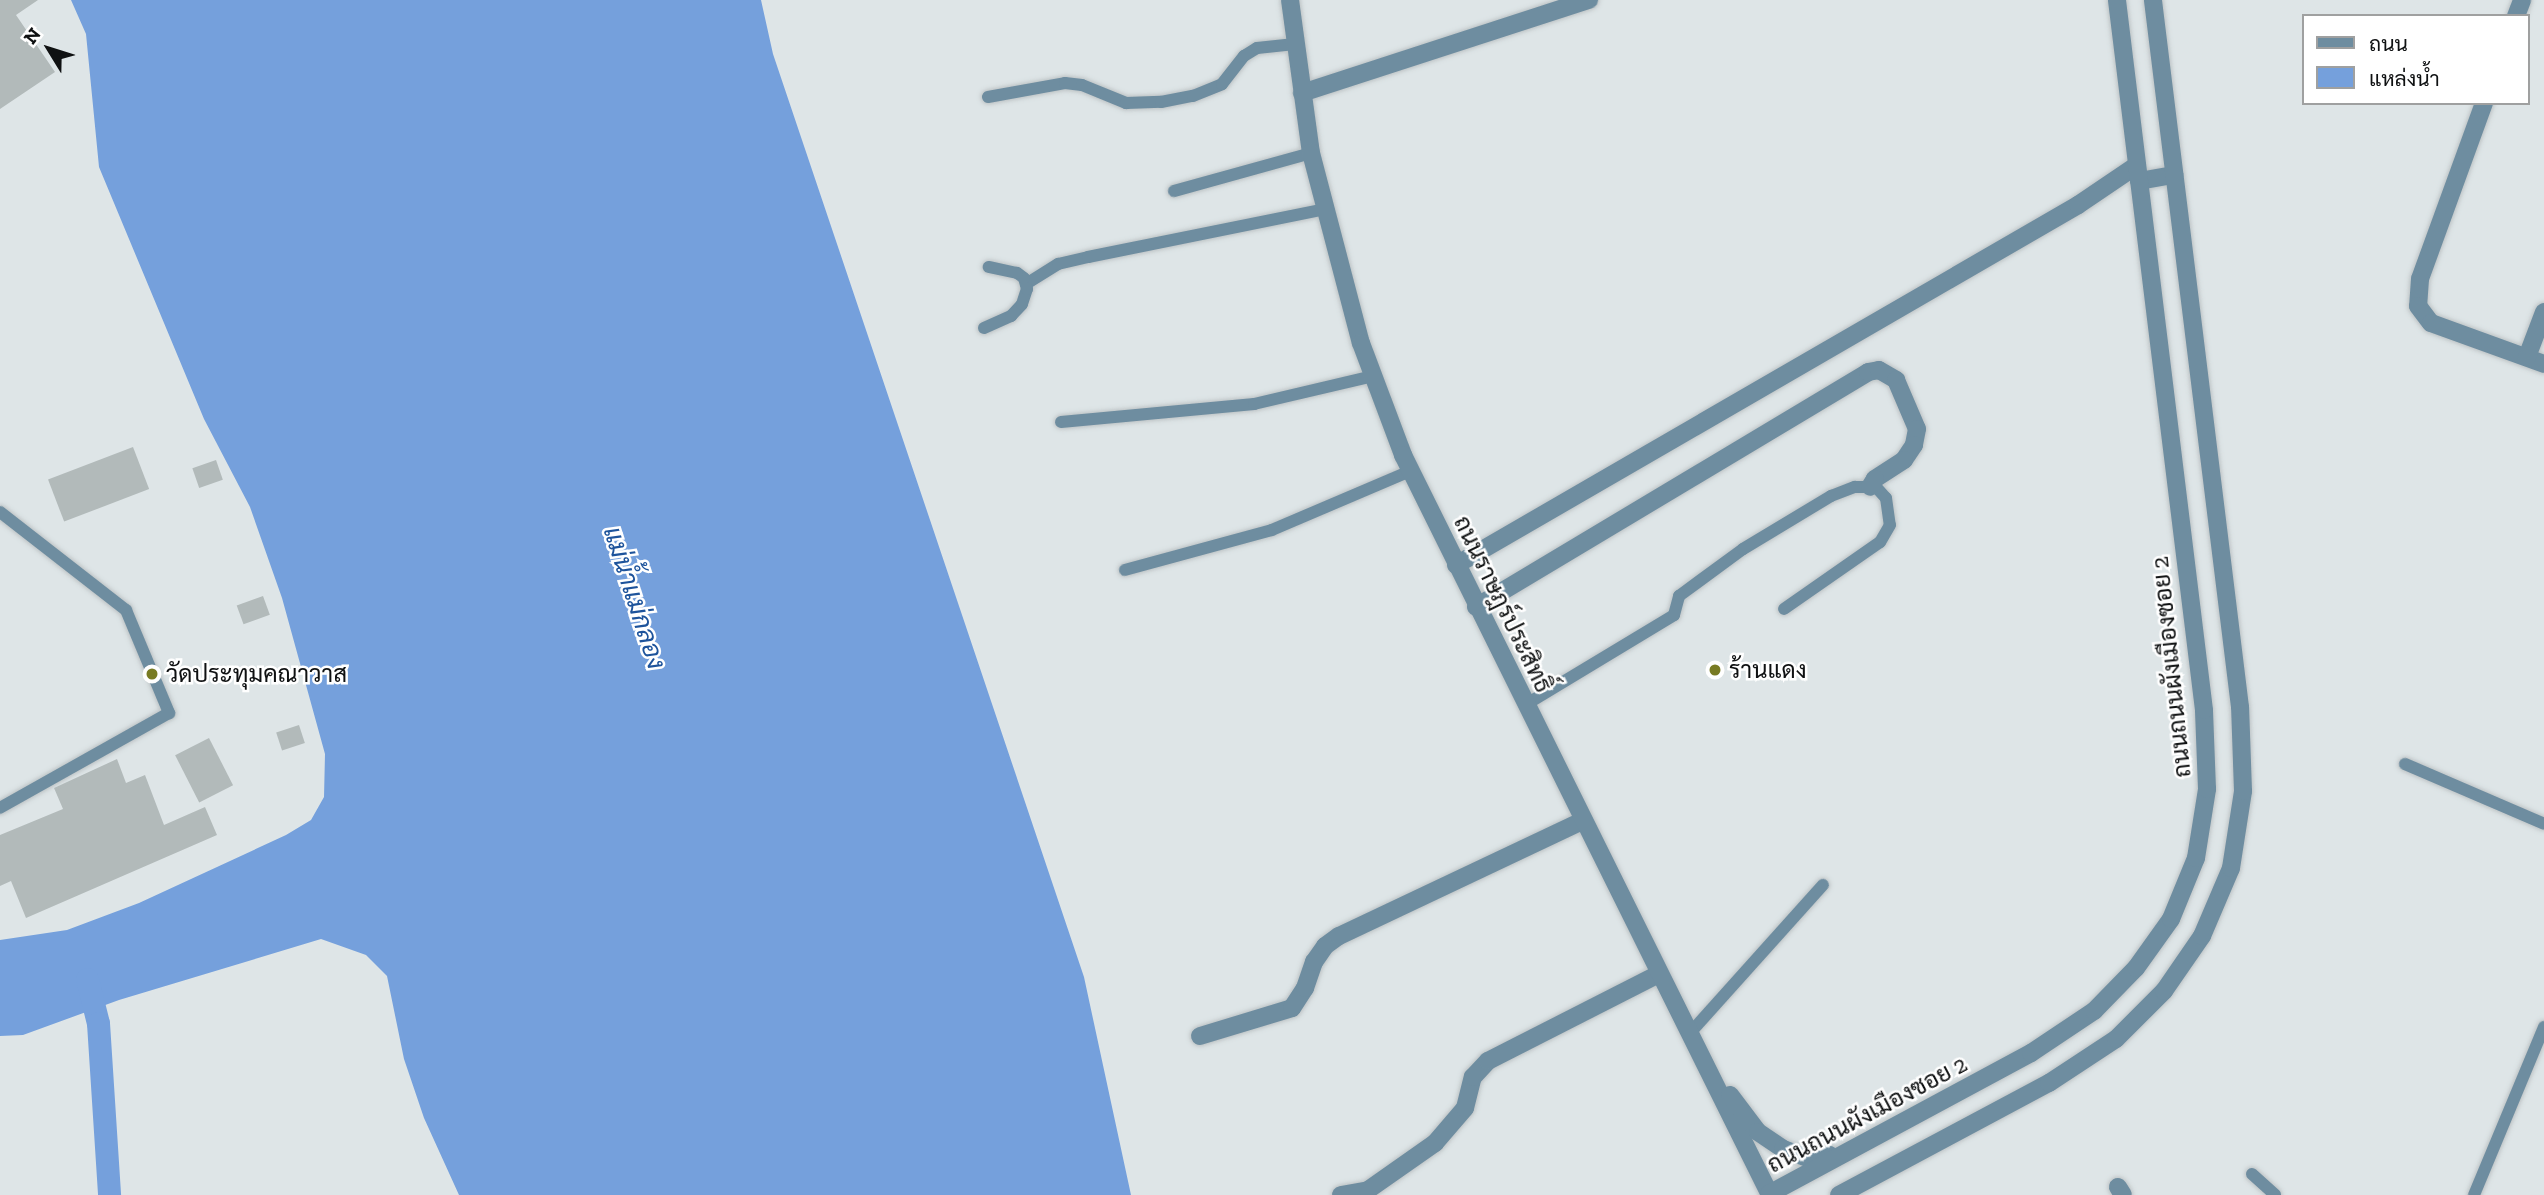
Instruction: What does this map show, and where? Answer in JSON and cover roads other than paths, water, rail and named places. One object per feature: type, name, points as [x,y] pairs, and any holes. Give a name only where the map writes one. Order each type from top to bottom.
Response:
[{"type":"street","name":"ถนนราษฎร์ประสิทธิ์","points":[[1290,0],[1311,153],[1361,343],[1410,471],[1770,1195]]},
{"type":"street","points":[[1302,93],[1589,0]]},
{"type":"street","name":"ถนนถนนผังเมืองซอย 2","points":[[1770,1195],[2031,1053],[2094,1011],[2136,968],[2171,919],[2196,858],[2207,789],[2204,710],[2117,0]]},
{"type":"street","points":[[1839,1195],[2049,1083],[2116,1039],[2164,991],[2202,936],[2231,868],[2243,791],[2240,707],[2153,0]]},
{"type":"street","points":[[2483,105],[2420,279],[2418,306],[2431,323],[2544,364]]},
{"type":"street","points":[[1456,565],[2078,205],[2138,173],[2174,175]]},
{"type":"street","points":[[2527,357],[2544,312]]},
{"type":"street","points":[[1476,607],[1868,372],[1879,370],[1896,380],[1917,429],[1914,446],[1904,460],[1875,479],[1870,487]]},
{"type":"street","points":[[1200,1036],[1292,1008],[1301,995],[1314,962],[1325,946],[1339,936],[1582,821]]},
{"type":"street","points":[[1341,1195],[1368,1190],[1435,1143],[1465,1108],[1473,1077],[1488,1060],[1659,974]]},
{"type":"street","points":[[1690,1033],[1758,1132],[1783,1149],[1811,1160],[1872,1139]]},
{"type":"street","points":[[1854,1195],[1887,1170]]},
{"type":"lane","points":[[988,97],[1065,83],[1082,85],[1126,103],[1161,102],[1193,96],[1222,84],[1244,56],[1257,48],[1295,44]]},
{"type":"lane","points":[[1174,191],[1311,153]]},
{"type":"lane","points":[[984,328],[1011,316],[1022,304],[1026,284],[1058,264],[1326,209]]},
{"type":"lane","points":[[989,267],[1017,273],[1026,284]]},
{"type":"lane","points":[[1061,422],[1254,404],[1373,376]]},
{"type":"lane","points":[[1125,570],[1272,530],[1410,471]]},
{"type":"lane","points":[[1525,705],[1674,615],[1679,596],[1685,590],[1743,549],[1831,496],[1855,487],[1875,487],[1886,498],[1889,525],[1880,542],[1784,608]]},
{"type":"lane","points":[[0,512],[126,610],[169,713],[0,808]]},
{"type":"lane","points":[[2405,764],[2544,824]]},
{"type":"lane","points":[[1690,1033],[1823,884]]},
{"type":"lane","points":[[2474,1195],[2544,1027]]},
{"type":"lane","points":[[2252,1174],[2275,1195]]},
{"type":"water","name":"แม่น้ำแม่กลอง","points":[[71,0],[761,0],[773,54],[1084,977],[1131,1195],[459,1195],[424,1118],[404,1059],[387,976],[366,955],[321,939],[119,1000],[23,1035],[0,1036],[0,940],[67,930],[139,903],[286,835],[311,820],[324,797],[325,754],[282,598],[250,507],[204,419],[99,167],[86,34]]},
{"type":"waterway","points":[[87,979],[98,1023],[109,1195]]},
{"type":"place","name":"ร้านแดง","points":[[1715,670]]},
{"type":"place","name":"วัดประทุมคณาวาส","points":[[152,674]]}]
